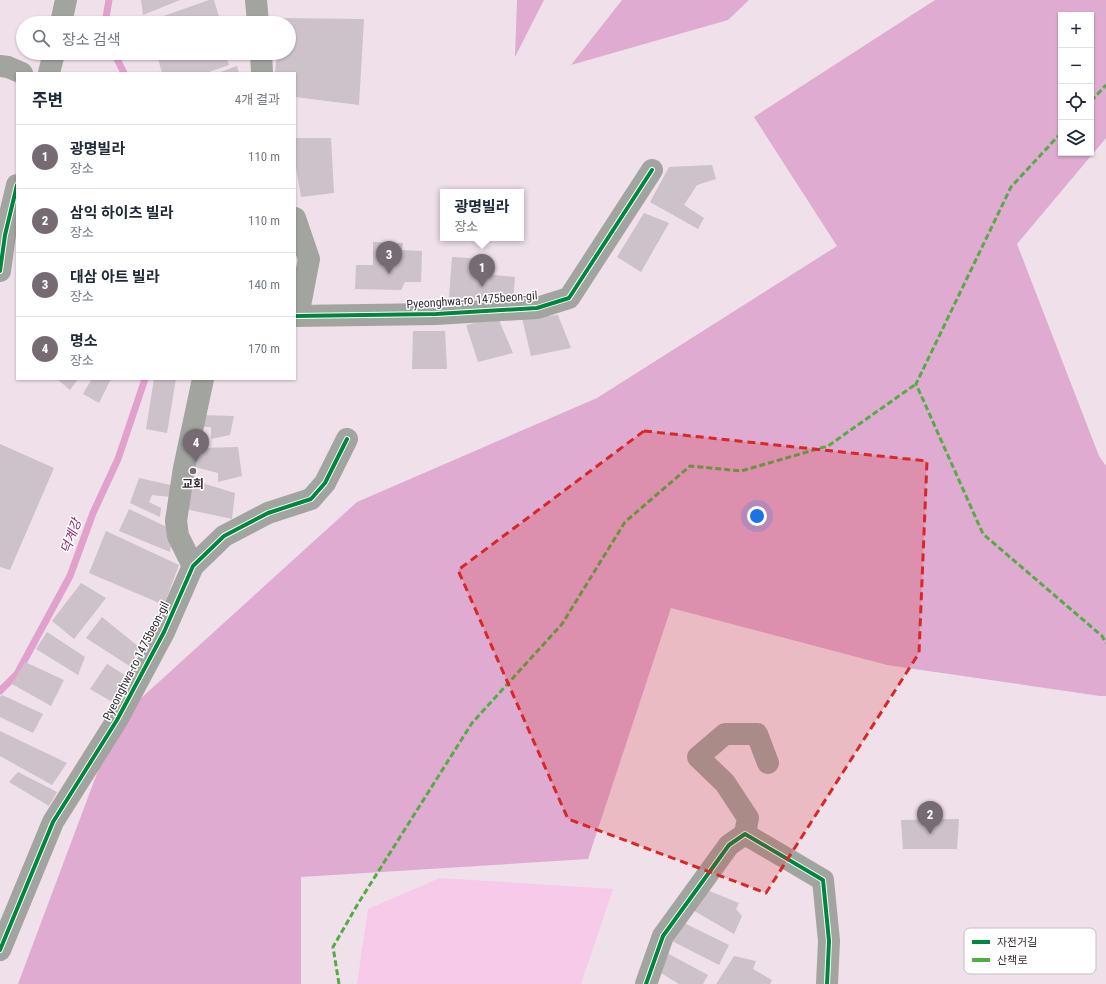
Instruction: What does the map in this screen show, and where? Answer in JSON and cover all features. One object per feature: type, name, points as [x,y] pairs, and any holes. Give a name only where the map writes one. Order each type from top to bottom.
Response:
[{"type":"street","points":[[63,16],[66,0]]},
{"type":"street","points":[[256,0],[257,16]]},
{"type":"street","points":[[49,72],[52,60]]},
{"type":"street","points":[[261,60],[262,72]]},
{"type":"street","points":[[0,66],[8,67],[20,72]]},
{"type":"street","name":"Pyeonghwa-ro 1475beon-gil","points":[[297,316],[436,314],[537,308],[569,298],[652,170]]},
{"type":"street","points":[[16,189],[5,235],[0,270],[16,274]]},
{"type":"street","points":[[296,221],[309,259],[297,316]]},
{"type":"street","points":[[192,566],[178,536],[176,521],[184,468],[203,380]]},
{"type":"street","name":"Pyeonghwa-ro 1475beon-gil","points":[[0,950],[53,822],[118,720],[164,632],[192,566],[224,536],[268,513],[311,499],[325,483],[348,439]]},
{"type":"street","points":[[646,984],[663,936],[729,845],[745,834],[748,818],[726,783],[698,757],[725,734],[757,734],[768,764]]},
{"type":"street","points":[[745,834],[823,880],[829,941],[827,984]]},
{"type":"highlighted area","points":[[644,431],[927,461],[919,653],[766,893],[568,819],[458,570]]},
{"type":"shaded area","points":[[517,0],[544,0],[515,57]]},
{"type":"shaded area","points":[[622,0],[749,0],[728,20],[571,65]]},
{"type":"shaded area","points":[[935,0],[1106,0],[1106,138],[1094,152],[1094,12],[1058,12],[1058,156],[1091,156],[1017,244],[1099,456],[1106,466],[1106,696],[887,665],[671,608],[588,859],[301,877],[301,984],[18,984],[117,720],[357,502],[597,398],[837,246],[754,117]]},
{"type":"shaded area","points":[[440,878],[613,889],[581,984],[357,984],[368,909]]},
{"type":"building","points":[[141,0],[180,0],[143,15]]},
{"type":"building","points":[[209,0],[214,0],[219,16],[163,16]]},
{"type":"building","points":[[296,18],[364,19],[359,105],[296,97],[296,72],[275,72],[276,60],[296,60]]},
{"type":"building","points":[[158,60],[227,60],[229,65],[209,72],[162,72]]},
{"type":"building","points":[[237,66],[239,72],[221,72]]},
{"type":"building","points":[[296,138],[331,138],[334,193],[301,197],[296,167]]},
{"type":"building","points":[[712,165],[716,179],[697,185],[684,205],[704,218],[698,229],[650,202],[669,167]]},
{"type":"building","points":[[644,213],[669,223],[641,272],[617,257]]},
{"type":"building","points":[[373,242],[403,243],[402,250],[422,251],[421,282],[405,282],[401,290],[355,289],[356,265],[373,265]]},
{"type":"building","points":[[452,257],[484,259],[483,274],[515,277],[513,302],[449,297]]},
{"type":"building","points":[[558,315],[571,348],[531,356],[522,318]]},
{"type":"building","points":[[498,318],[513,353],[478,362],[466,325]]},
{"type":"building","points":[[413,331],[445,331],[447,369],[412,369]]},
{"type":"building","points":[[58,380],[77,380],[70,390]]},
{"type":"building","points":[[91,380],[110,380],[99,403],[83,394]]},
{"type":"building","points":[[154,380],[176,380],[167,433],[146,429]]},
{"type":"building","points":[[201,415],[234,416],[230,435],[211,439],[211,427],[201,427]]},
{"type":"building","points":[[0,444],[54,468],[10,570],[0,567]]},
{"type":"building","points":[[238,447],[242,476],[218,482],[218,473],[195,467],[201,448]]},
{"type":"building","points":[[139,478],[175,486],[171,497],[152,495],[149,502],[161,508],[160,517],[130,503]]},
{"type":"building","points":[[192,480],[235,493],[232,519],[185,509]]},
{"type":"building","points":[[129,509],[173,530],[170,552],[119,531]]},
{"type":"building","points":[[106,531],[179,565],[164,605],[89,573]]},
{"type":"building","points":[[81,583],[106,598],[74,639],[52,621]]},
{"type":"building","points":[[102,617],[139,647],[131,667],[86,638]]},
{"type":"building","points":[[47,632],[85,657],[78,675],[36,649]]},
{"type":"building","points":[[25,662],[64,680],[51,706],[12,684]]},
{"type":"building","points":[[107,664],[128,677],[114,703],[90,689]]},
{"type":"building","points":[[2,695],[43,714],[33,733],[0,717],[0,697]]},
{"type":"building","points":[[0,731],[67,763],[52,785],[0,756]]},
{"type":"building","points":[[18,772],[57,792],[49,806],[9,782]]},
{"type":"building","points":[[959,819],[957,849],[903,849],[901,820]]},
{"type":"building","points":[[707,890],[739,903],[736,909],[742,916],[734,934],[691,909]]},
{"type":"building","points":[[682,922],[729,945],[719,965],[672,941]]},
{"type":"building","points":[[667,953],[708,975],[703,984],[679,984],[656,970]]},
{"type":"building","points":[[734,956],[756,961],[753,969],[772,980],[770,984],[716,984]]},
{"type":"waterway","name":"덕계강","points":[[106,16],[109,0]]},
{"type":"waterway","name":"덕계강","points":[[118,60],[124,72]]},
{"type":"waterway","name":"덕계강","points":[[0,691],[17,674],[70,576],[93,513],[118,459],[145,380]]},
{"type":"marked path","points":[[1094,98],[1106,85]]},
{"type":"marked path","points":[[1058,136],[1011,187],[916,384],[983,534],[1102,636],[1106,643]]},
{"type":"marked path","points":[[339,984],[333,947],[359,902],[472,723],[562,624],[625,522],[690,466],[741,471],[828,446],[916,384]]},
{"type":"cycle path","points":[[296,316],[436,314],[537,308],[569,298],[652,170]]},
{"type":"cycle path","points":[[0,271],[5,235],[16,189]]},
{"type":"cycle path","points":[[0,950],[53,822],[117,720],[164,632],[193,566],[224,536],[268,513],[311,499],[325,483],[347,439]]},
{"type":"cycle path","points":[[646,984],[663,936],[729,845],[745,834],[823,880],[829,941],[827,984]]},
{"type":"place","name":"대삼 아트 빌라","points":[[389,274]]},
{"type":"place","name":"광명빌라","points":[[482,287]]},
{"type":"place","name":"명소","points":[[196,462]]},
{"type":"place","name":"교회","points":[[193,471]]},
{"type":"place","name":"삼익 하이츠 빌라","points":[[930,834]]}]
